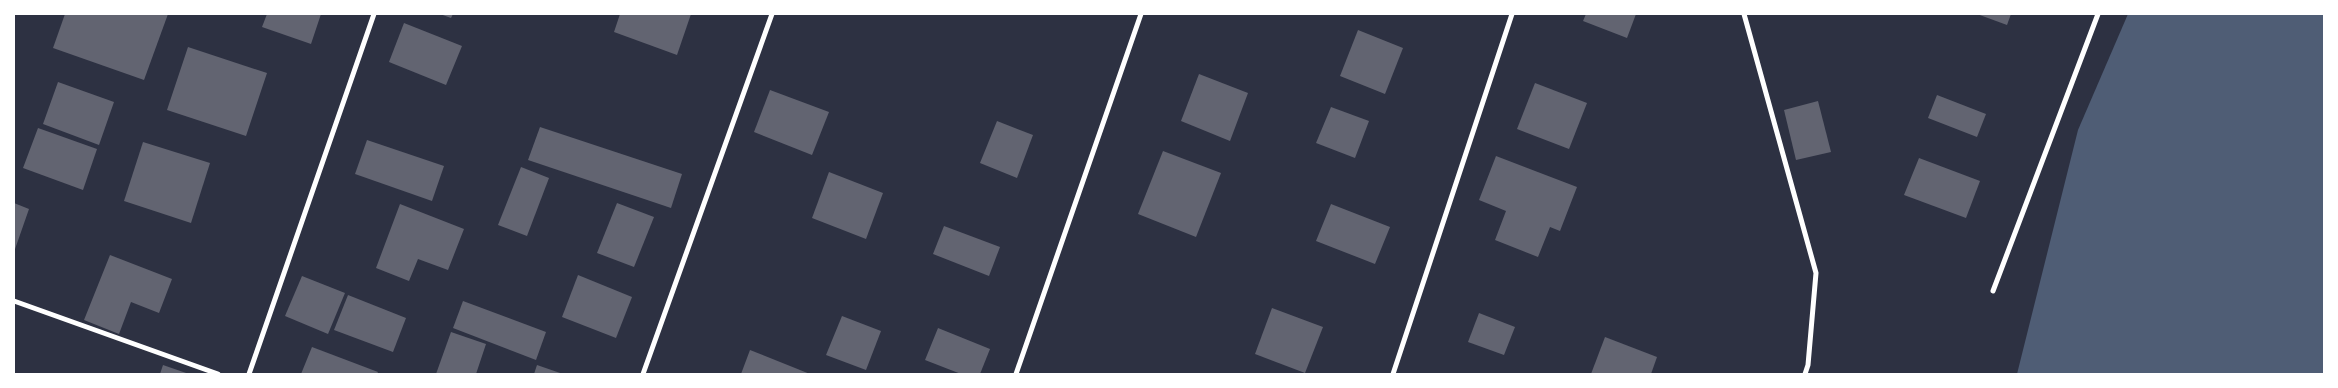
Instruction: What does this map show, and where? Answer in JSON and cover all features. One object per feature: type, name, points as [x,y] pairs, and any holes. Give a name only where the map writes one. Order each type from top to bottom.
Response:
[{"type":"street","points":[[249,374],[374,14]]},
{"type":"street","points":[[644,374],[772,14]]},
{"type":"street","points":[[1016,374],[1141,14]]},
{"type":"street","points":[[1392,374],[1512,14]]},
{"type":"street","points":[[1744,14],[1816,274],[1808,364],[1805,374]]},
{"type":"street","points":[[1993,291],[2098,14]]},
{"type":"street","points":[[14,301],[218,374]]},
{"type":"water","points":[[2128,14],[2324,14],[2324,374],[2017,374],[2078,130]]},
{"type":"building","points":[[65,14],[168,14],[144,80],[53,48]]},
{"type":"building","points":[[267,14],[321,14],[311,44],[262,27]]},
{"type":"building","points":[[440,14],[453,14],[451,18]]},
{"type":"building","points":[[620,14],[691,14],[677,55],[614,32]]},
{"type":"building","points":[[1586,14],[1636,14],[1627,38],[1583,21]]},
{"type":"building","points":[[1977,14],[2011,14],[2007,25]]},
{"type":"building","points":[[404,23],[462,46],[446,85],[389,62]]},
{"type":"building","points":[[1358,30],[1403,48],[1385,94],[1340,76]]},
{"type":"building","points":[[188,47],[267,73],[246,136],[167,110]]},
{"type":"building","points":[[1199,74],[1248,93],[1230,141],[1181,121]]},
{"type":"building","points":[[58,82],[114,102],[99,145],[43,124]]},
{"type":"building","points":[[1535,83],[1587,103],[1569,149],[1517,129]]},
{"type":"building","points":[[770,90],[829,112],[812,155],[754,132]]},
{"type":"building","points":[[1937,95],[1986,114],[1977,137],[1928,118]]},
{"type":"building","points":[[1818,101],[1831,152],[1796,160],[1784,110]]},
{"type":"building","points":[[1331,107],[1369,121],[1355,158],[1316,143]]},
{"type":"building","points":[[997,121],[1033,135],[1017,178],[980,163]]},
{"type":"building","points":[[540,127],[682,174],[671,208],[528,160]]},
{"type":"building","points":[[38,128],[97,149],[83,190],[23,168]]},
{"type":"building","points":[[367,140],[444,166],[432,201],[355,174]]},
{"type":"building","points":[[143,142],[210,163],[191,223],[124,201]]},
{"type":"building","points":[[1163,151],[1221,173],[1196,237],[1138,214]]},
{"type":"building","points":[[1496,156],[1577,187],[1560,231],[1550,227],[1538,257],[1495,240],[1506,211],[1479,200]]},
{"type":"building","points":[[1919,158],[1980,181],[1966,218],[1904,195]]},
{"type":"building","points":[[521,167],[549,178],[527,236],[498,225]]},
{"type":"building","points":[[829,172],[883,193],[866,239],[812,218]]},
{"type":"building","points":[[14,203],[29,209],[14,252]]},
{"type":"building","points":[[617,203],[654,217],[634,267],[597,253]]},
{"type":"building","points":[[400,204],[464,229],[448,270],[418,259],[409,281],[376,268]]},
{"type":"building","points":[[1331,204],[1390,227],[1375,264],[1316,241]]},
{"type":"building","points":[[944,226],[1000,247],[989,276],[933,254]]},
{"type":"building","points":[[110,255],[172,279],[159,313],[131,302],[119,334],[84,320]]},
{"type":"building","points":[[578,275],[632,297],[616,338],[562,317]]},
{"type":"building","points":[[302,276],[345,293],[328,334],[285,316]]},
{"type":"building","points":[[348,295],[406,318],[393,352],[334,330]]},
{"type":"building","points":[[463,301],[546,332],[536,360],[453,328]]},
{"type":"building","points":[[1272,308],[1323,327],[1305,373],[1255,354]]},
{"type":"building","points":[[1479,313],[1515,327],[1504,355],[1468,342]]},
{"type":"building","points":[[842,316],[881,331],[866,370],[826,355]]},
{"type":"building","points":[[938,328],[990,349],[980,374],[961,374],[925,360]]},
{"type":"building","points":[[451,332],[486,344],[476,374],[436,374]]},
{"type":"building","points":[[1605,337],[1657,357],[1651,374],[1591,374]]},
{"type":"building","points":[[312,347],[378,372],[377,374],[301,374]]},
{"type":"building","points":[[750,350],[810,374],[741,374]]},
{"type":"building","points":[[163,365],[189,374],[160,374]]},
{"type":"building","points":[[537,365],[563,374],[534,374]]}]
